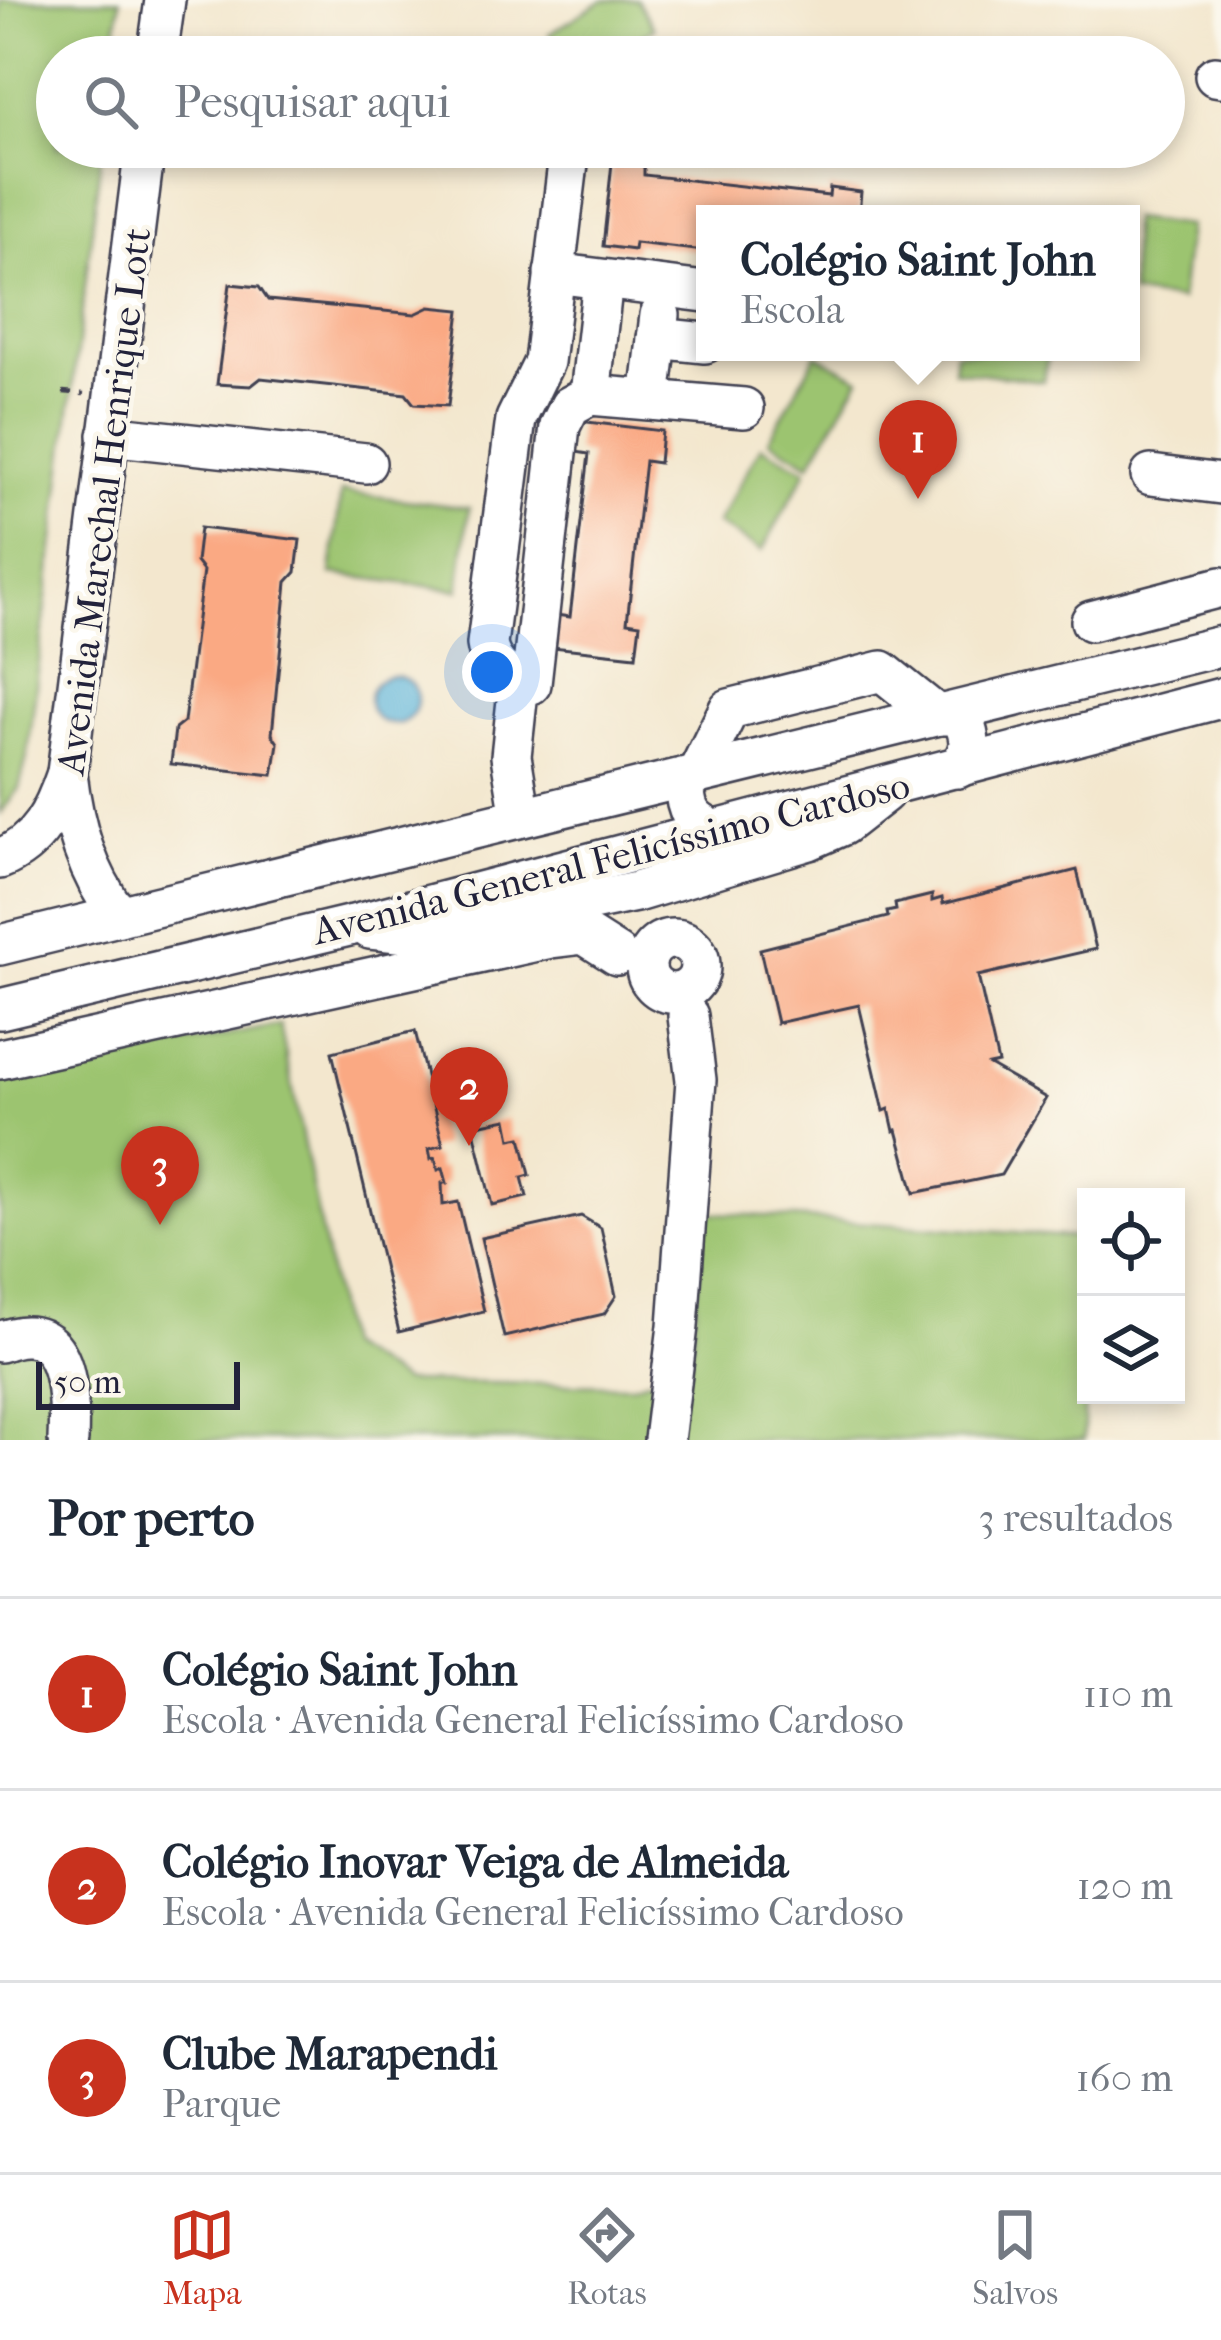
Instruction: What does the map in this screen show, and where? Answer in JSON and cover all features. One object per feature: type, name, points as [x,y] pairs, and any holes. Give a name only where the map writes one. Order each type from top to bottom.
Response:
[{"type":"street","points":[[160,36],[165,0]]},
{"type":"street","name":"Avenida Marechal Henrique Lott","points":[[119,916],[76,833],[68,773],[142,168]]},
{"type":"street","points":[[567,168],[542,374],[516,419],[487,644],[491,660],[519,682],[531,685],[560,426],[569,406],[590,395],[744,408]]},
{"type":"street","points":[[554,273],[696,291]]},
{"type":"street","points":[[590,395],[603,280]]},
{"type":"street","points":[[650,399],[658,326],[696,340]]},
{"type":"street","points":[[109,435],[366,463]]},
{"type":"street","points":[[1151,475],[1221,484]]},
{"type":"street","points":[[1091,622],[1221,587]]},
{"type":"street","name":"Avenida General Felicíssimo Cardoso","points":[[0,945],[1221,646]]},
{"type":"street","points":[[713,830],[695,822],[685,806],[685,786],[697,774],[729,709],[882,671],[938,716],[963,720],[969,753],[958,768]]},
{"type":"street","points":[[519,682],[511,756],[521,817]]},
{"type":"street","name":"Avenida General Felicíssimo Cardoso","points":[[0,1009],[336,928],[1221,698]]},
{"type":"street","points":[[0,859],[38,836],[68,773]]},
{"type":"street","points":[[307,870],[328,890],[328,919],[336,928],[427,935],[635,892],[746,862],[843,825],[896,784]]},
{"type":"street","points":[[664,971],[684,878]]},
{"type":"street","points":[[635,892],[647,912],[696,1080],[678,1325],[664,1440]]},
{"type":"street","points":[[0,1058],[551,938],[584,934],[664,971]]},
{"type":"street","points":[[0,1342],[33,1337],[56,1354],[65,1369],[68,1440]]},
{"type":"green space","points":[[0,0],[120,0],[116,36],[36,36],[36,168],[99,168],[28,753],[19,788],[0,814]]},
{"type":"green space","points":[[603,0],[637,0],[654,28],[641,36],[549,34]]},
{"type":"green space","points":[[1140,220],[1188,226],[1180,300],[1140,295]]},
{"type":"green space","points":[[812,361],[829,361],[860,378],[810,464],[769,440]]},
{"type":"green space","points":[[954,361],[1047,361],[1044,381],[953,370]]},
{"type":"green space","points":[[761,446],[807,470],[762,551],[717,524]]},
{"type":"green space","points":[[341,492],[469,508],[459,590],[331,574]]},
{"type":"green space","points":[[280,1025],[344,1346],[403,1382],[633,1385],[690,1364],[704,1212],[1077,1237],[1077,1404],[1084,1404],[1084,1440],[0,1440],[0,1079]]},
{"type":"water","points":[[393,676],[410,683],[417,700],[410,717],[393,724],[376,717],[369,700],[376,683]]},
{"type":"building","points":[[611,168],[644,168],[644,175],[829,196],[830,188],[861,192],[860,205],[696,205],[696,250],[635,243],[634,250],[603,246]]},
{"type":"building","points":[[230,284],[259,287],[268,300],[415,314],[430,307],[460,310],[448,406],[414,404],[406,394],[261,378],[251,386],[217,384]]},
{"type":"building","points":[[579,421],[662,431],[659,463],[645,461],[627,622],[640,624],[636,656],[552,647],[556,615],[570,617],[589,454],[576,452]]},
{"type":"building","points":[[200,528],[300,540],[296,572],[287,582],[272,734],[278,743],[273,775],[171,764],[175,729],[184,722],[203,571],[196,562]]},
{"type":"building","points":[[1077,870],[1096,949],[978,976],[998,1063],[989,1065],[1046,1098],[1001,1175],[914,1193],[897,1130],[889,1109],[884,1111],[859,1005],[777,1023],[760,949],[888,917],[887,912],[896,910],[895,904],[932,895],[932,901],[942,898],[943,904]]},
{"type":"building","points":[[415,1031],[443,1145],[429,1149],[431,1159],[435,1158],[438,1170],[443,1168],[447,1183],[442,1183],[443,1205],[458,1202],[484,1311],[399,1332],[332,1052]]},
{"type":"building","points":[[507,1119],[511,1139],[521,1137],[530,1175],[522,1177],[527,1197],[492,1205],[473,1126]]},
{"type":"building","points":[[581,1216],[601,1228],[616,1296],[604,1314],[504,1337],[481,1238]]},
{"type":"place","name":"Colégio Saint John","points":[[918,499]]},
{"type":"place","name":"Colégio Inovar Veiga de Almeida","points":[[469,1146]]},
{"type":"place","name":"Clube Marapendi","points":[[160,1225]]}]
